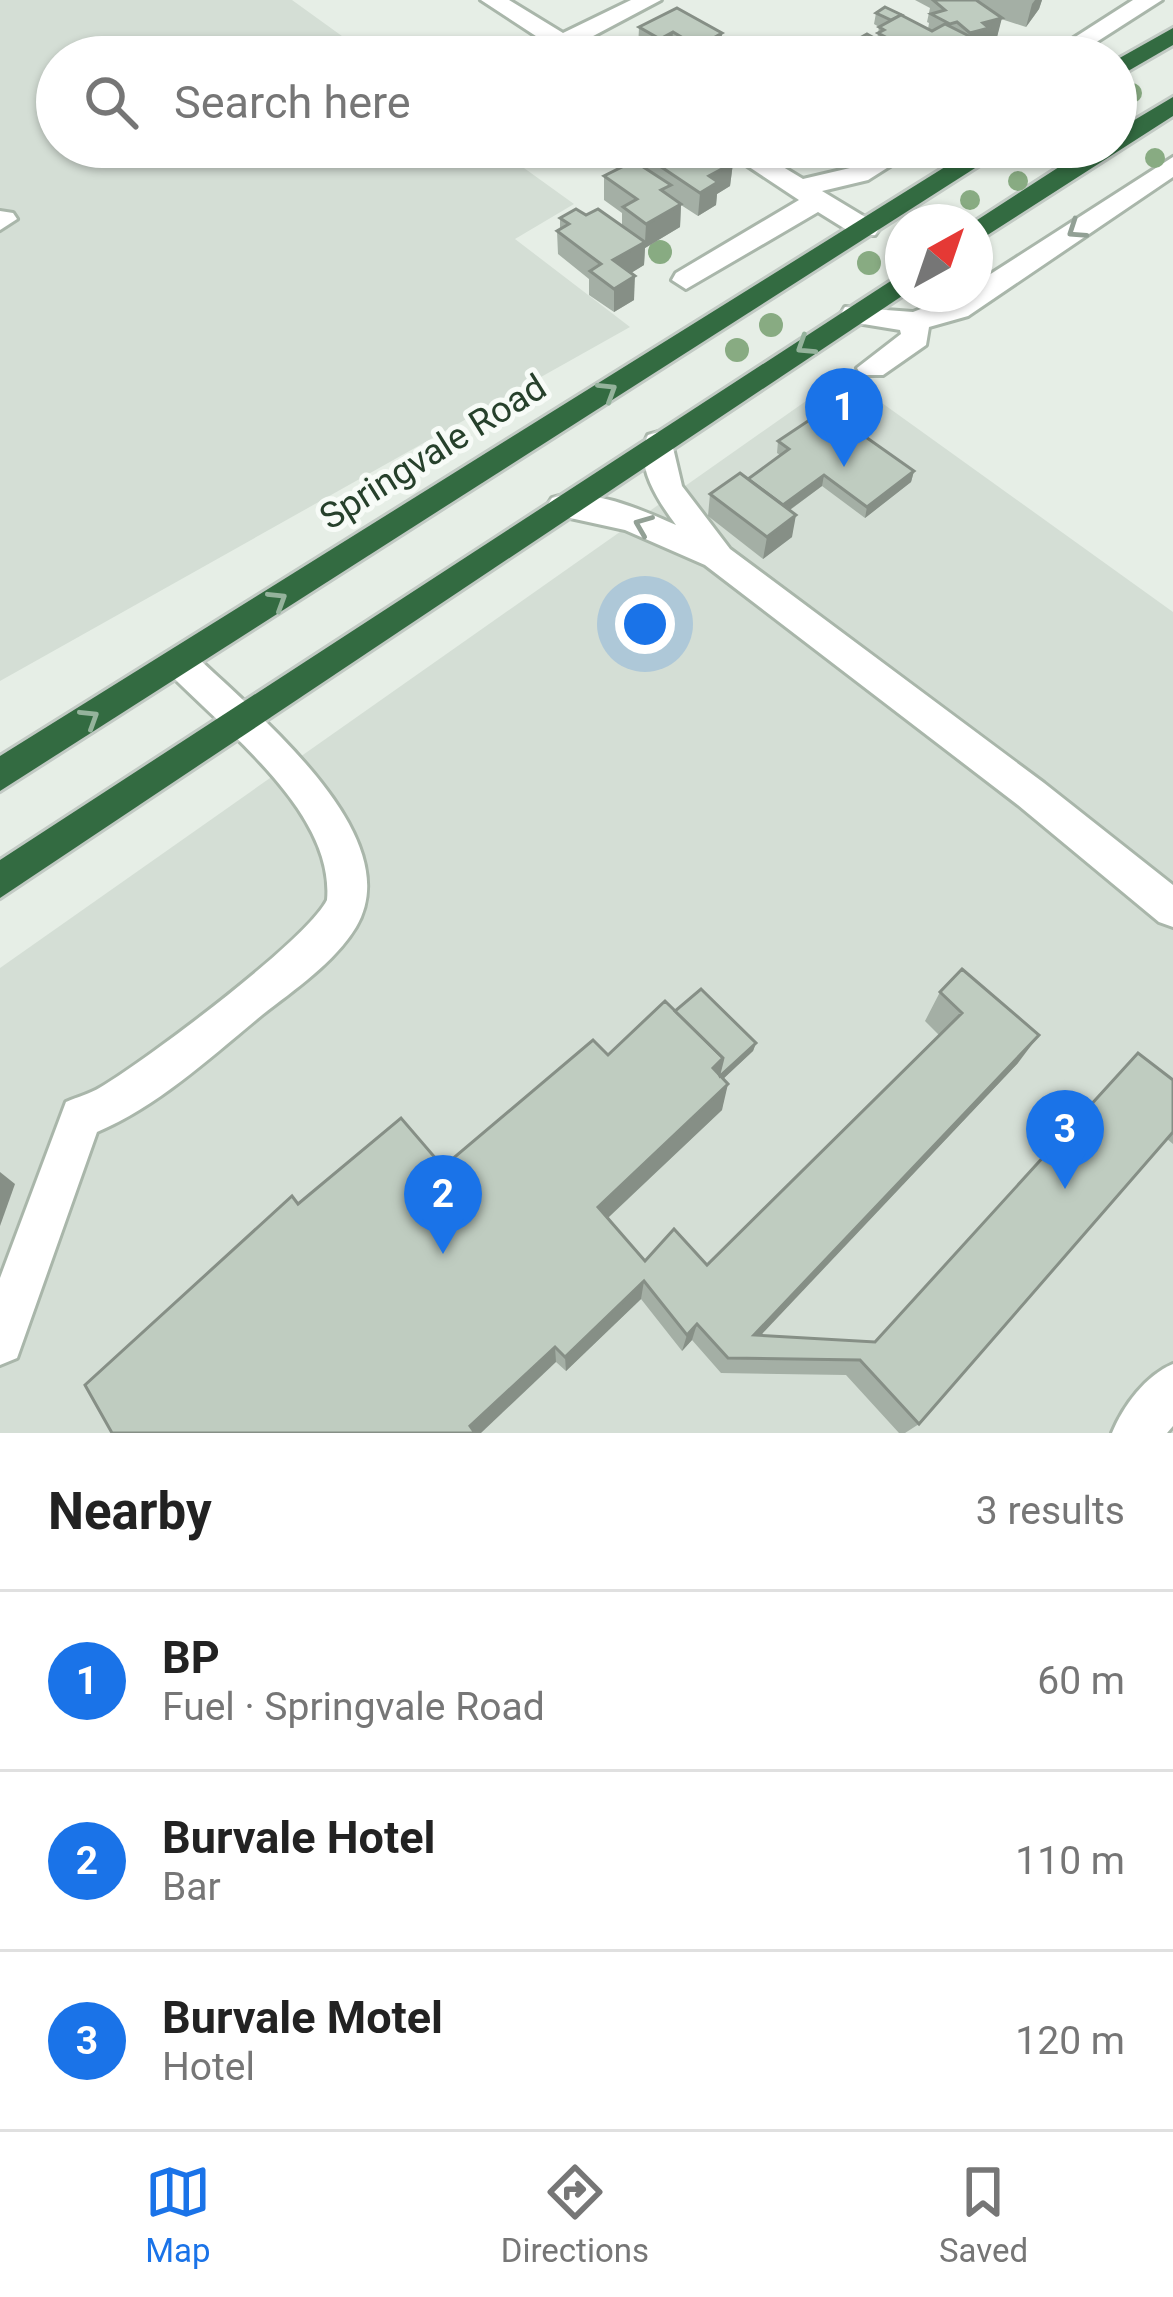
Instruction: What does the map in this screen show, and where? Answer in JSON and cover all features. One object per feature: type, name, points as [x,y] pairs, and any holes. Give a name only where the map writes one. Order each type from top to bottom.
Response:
[{"type":"highway","points":[[1137,58],[1173,35]]},
{"type":"highway","points":[[1137,128],[1173,105]]},
{"type":"highway","name":"Springvale Road","points":[[0,775],[961,168]]},
{"type":"highway","points":[[993,222],[1076,168]]},
{"type":"highway","points":[[0,881],[885,294]]},
{"type":"street","points":[[493,0],[550,36]]},
{"type":"street","points":[[575,36],[649,0]]},
{"type":"street","points":[[1091,36],[1150,0]]},
{"type":"street","points":[[766,168],[865,229]]},
{"type":"street","points":[[686,280],[808,194],[870,168]]},
{"type":"street","points":[[904,168],[910,200]]},
{"type":"street","points":[[855,314],[913,322],[958,309],[1170,170]]},
{"type":"street","points":[[872,368],[916,338],[913,322]]},
{"type":"street","points":[[659,443],[667,489],[718,558]]},
{"type":"street","points":[[563,506],[631,520],[718,558],[1031,794],[1173,909]]},
{"type":"street","points":[[0,1341],[81,1117],[115,1103],[309,949],[341,916],[349,886],[338,843],[316,804],[180,662]]},
{"type":"street","points":[[1136,1433],[1173,1388]]},
{"type":"shaded area","points":[[0,0],[292,0],[342,36],[36,36],[36,168],[524,168],[574,204],[515,239],[630,327],[0,681]]},
{"type":"shaded area","points":[[843,375],[1173,612],[1173,1433],[0,1433],[0,968]]},
{"type":"building","points":[[933,0],[976,0],[1002,18],[970,33],[957,22],[950,24],[931,14],[945,10]]},
{"type":"building","points":[[885,7],[904,16],[891,20],[876,13]]},
{"type":"building","points":[[677,8],[722,33],[655,36],[639,27]]},
{"type":"building","points":[[901,15],[932,31],[945,24],[969,36],[884,36],[878,33],[884,30],[879,27]]},
{"type":"building","points":[[620,168],[645,168],[671,185],[661,190],[681,204],[646,224],[623,207],[637,199],[604,176]]},
{"type":"building","points":[[663,168],[724,168],[709,176],[718,182],[700,193]]},
{"type":"building","points":[[576,209],[586,215],[598,209],[645,242],[613,260],[635,276],[614,289],[590,271],[601,264],[557,231],[569,224],[560,218]]},
{"type":"building","points":[[826,409],[914,471],[867,507],[824,475],[783,505],[748,479],[789,449],[778,441]]},
{"type":"building","points":[[740,473],[796,515],[767,537],[710,494]]},
{"type":"building","points":[[962,969],[1039,1035],[754,1335],[875,1342],[1138,1053],[1173,1080],[1173,1132],[919,1424],[860,1360],[728,1358],[697,1324],[687,1335],[644,1281],[565,1357],[555,1347],[470,1426],[475,1433],[112,1433],[85,1385],[292,1196],[298,1204],[401,1118],[443,1167],[593,1040],[608,1055],[665,1001],[723,1058],[713,1068],[728,1084],[598,1207],[645,1261],[674,1229],[707,1265],[962,1013],[940,992]]},
{"type":"building","points":[[701,989],[756,1043],[720,1076],[723,1058],[675,1011]]},
{"type":"place","name":"BP","points":[[844,467]]},
{"type":"place","name":"Burvale Motel","points":[[1065,1189]]},
{"type":"place","name":"Burvale Hotel","points":[[443,1254]]}]
